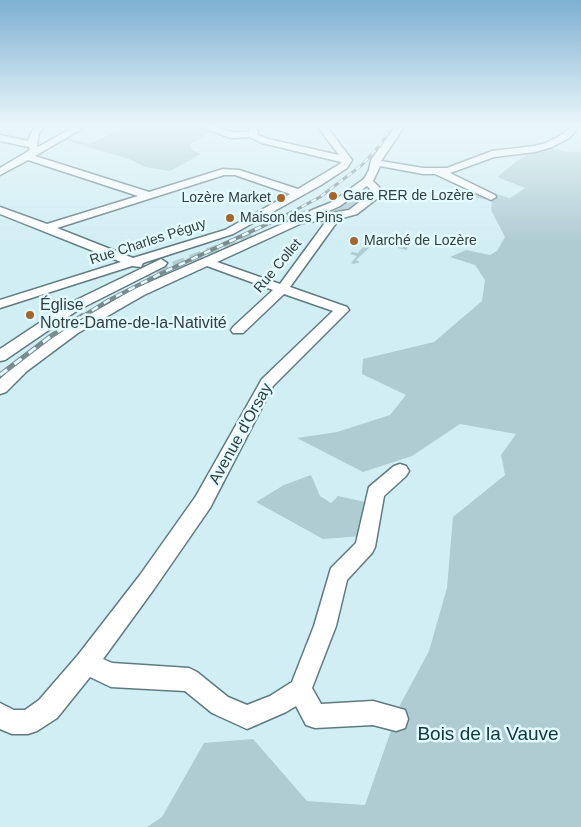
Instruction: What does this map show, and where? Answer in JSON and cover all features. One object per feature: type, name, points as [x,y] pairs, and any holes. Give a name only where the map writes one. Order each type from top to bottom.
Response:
[{"type":"street","points":[[68,166],[148,195]]},
{"type":"street","name":"Rue Charles Péguy","points":[[0,304],[229,232],[299,194],[345,166]]},
{"type":"street","points":[[310,214],[336,204],[368,181],[375,166]]},
{"type":"street","points":[[389,166],[439,172],[462,166]]},
{"type":"street","points":[[46,228],[230,171],[299,194]]},
{"type":"street","points":[[439,172],[491,197]]},
{"type":"street","points":[[0,388],[22,367],[73,330],[139,292],[300,220],[353,212],[375,195],[375,188],[368,181]]},
{"type":"street","points":[[0,210],[134,262]]},
{"type":"street","name":"Rue Collet","points":[[238,330],[283,288],[336,216]]},
{"type":"street","points":[[0,356],[73,307],[123,280],[190,250],[196,246],[196,242]]},
{"type":"street","name":"Avenue d'Orsay","points":[[86,663],[147,582],[203,502],[267,383],[342,310],[206,262]]},
{"type":"street","points":[[0,715],[12,722],[28,722],[48,710],[86,663],[111,675],[189,680],[220,705],[247,717],[278,704],[300,690],[325,626],[338,576],[365,547],[375,492],[400,471]]},
{"type":"street","points":[[300,690],[315,716],[373,713],[396,719]]},
{"type":"green space","points":[[142,166],[180,166],[170,171]]},
{"type":"green space","name":"Bois de la Vauve","points":[[511,166],[581,166],[581,827],[147,827],[162,817],[204,743],[253,739],[307,801],[365,805],[400,705],[429,651],[447,588],[453,517],[505,475],[501,455],[516,434],[460,424],[412,456],[363,472],[297,438],[337,432],[390,415],[406,395],[362,374],[363,359],[434,342],[482,301],[485,280],[475,265],[450,257],[466,250],[490,255],[497,251],[505,237],[491,210],[492,201],[466,195],[474,187],[510,198],[525,188],[497,177]]},
{"type":"green space","points":[[362,193],[370,195],[350,210],[315,215],[330,211],[346,201],[354,200]]},
{"type":"green space","points":[[374,237],[410,246],[406,250],[386,245],[370,247],[356,260],[360,262],[351,263],[357,256],[350,254],[352,252],[358,253],[368,241],[372,243],[374,241],[370,239]]},
{"type":"green space","points":[[311,475],[320,496],[331,503],[338,496],[370,503],[362,536],[323,539],[256,502],[284,485]]},
{"type":"tunnel","points":[[279,226],[310,214]]},
{"type":"tunnel","points":[[139,270],[154,272],[168,270],[257,235]]},
{"type":"railway","points":[[292,212],[320,197],[361,166]]},
{"type":"railway","points":[[80,318],[109,300],[162,273],[295,211]]},
{"type":"railway","points":[[0,375],[51,336],[82,316]]},
{"type":"place","name":"Gare RER de Lozère","points":[[333,196]]},
{"type":"place","name":"Lozère Market","points":[[281,198]]},
{"type":"place","name":"Maison des Pins","points":[[230,218]]},
{"type":"place","name":"Marché de Lozère","points":[[354,241]]},
{"type":"place","name":"Église Notre-Dame-de-la-Nativité","points":[[30,315]]}]
